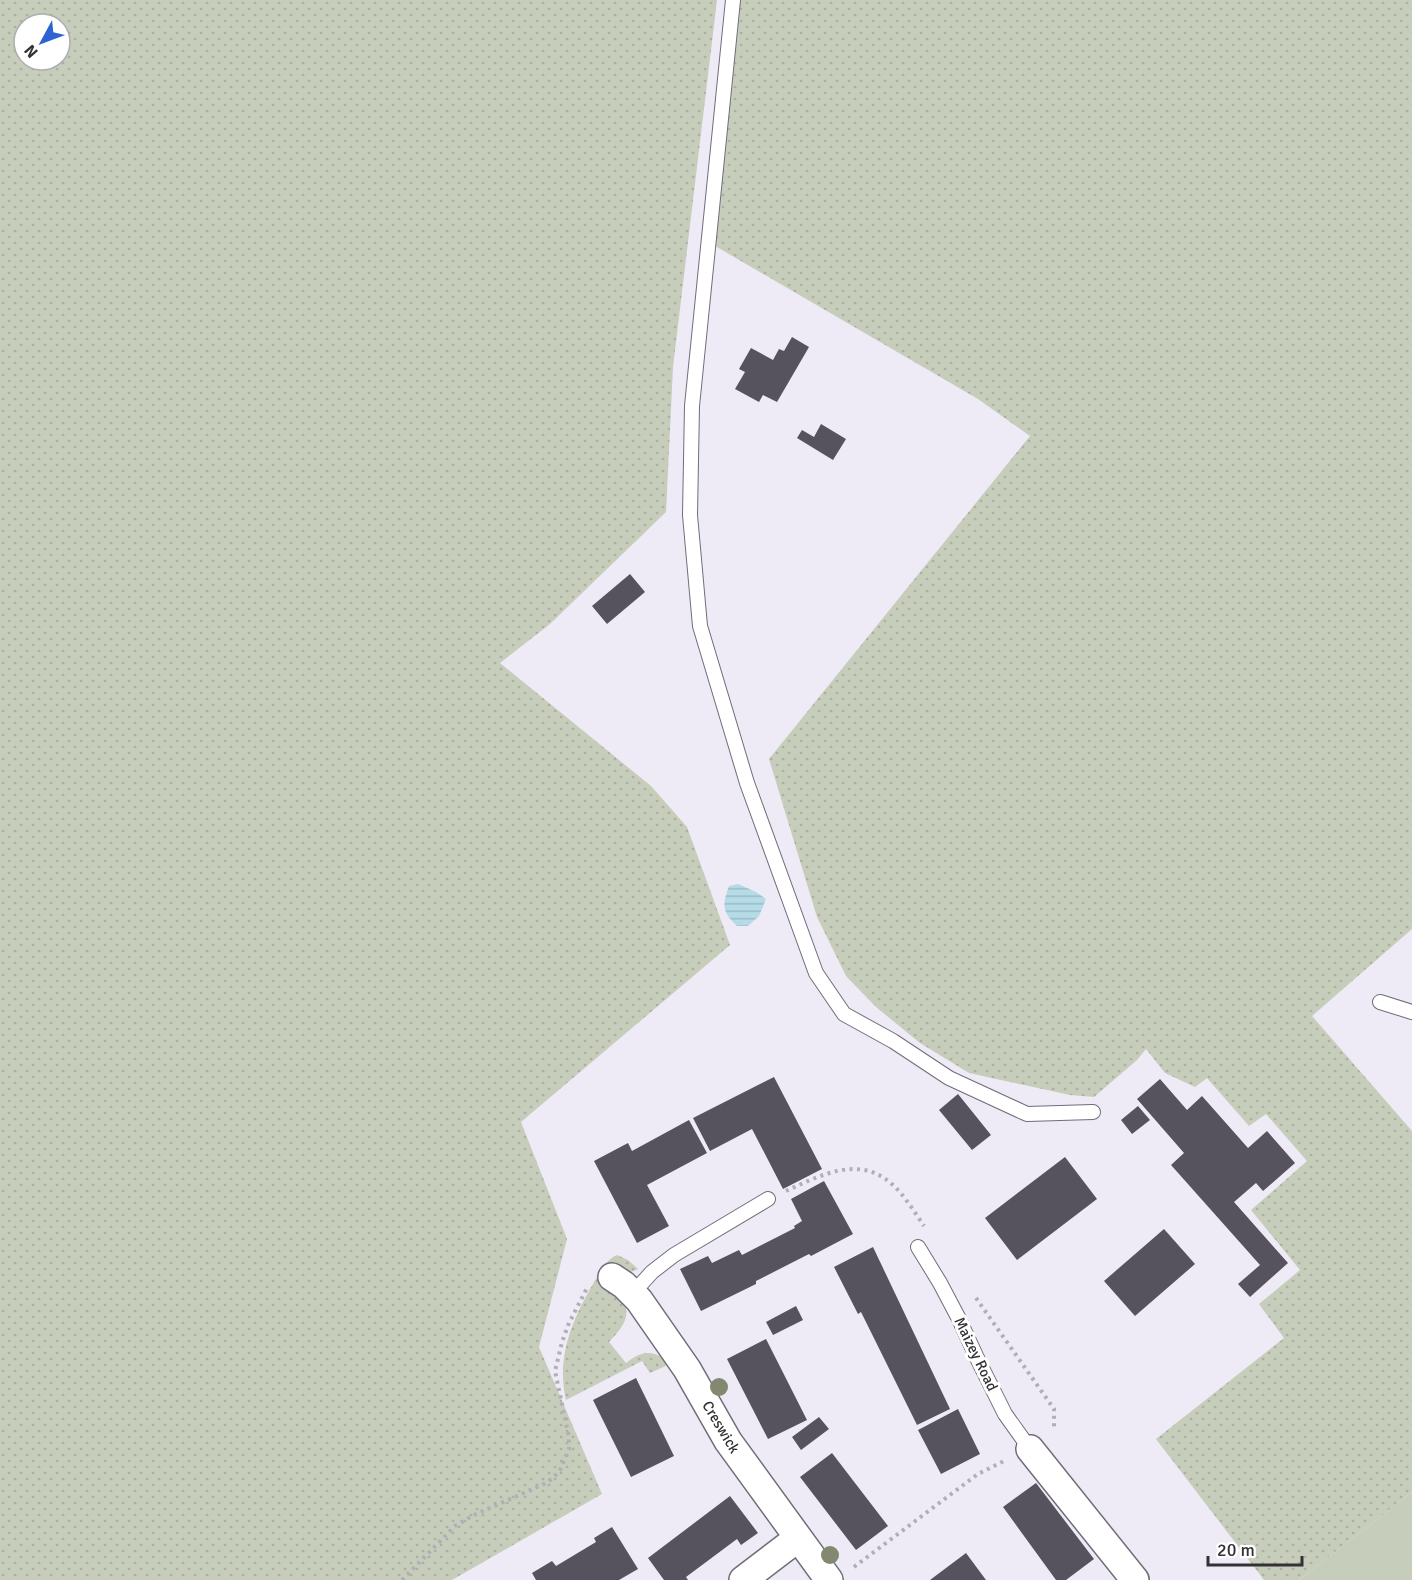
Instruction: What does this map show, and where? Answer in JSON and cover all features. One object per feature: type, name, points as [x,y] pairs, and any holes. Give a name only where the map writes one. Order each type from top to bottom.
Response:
[{"type":"street","name":"Creswick","points":[[600,1281],[624,1285],[633,1293],[687,1369],[728,1441],[798,1538],[837,1576]]},
{"type":"street","name":"Maizey Road","points":[[1040,1450],[1135,1580]]},
{"type":"street","points":[[743,1580],[798,1538]]},
{"type":"lane","points":[[733,0],[692,406],[690,514],[700,626],[747,783],[816,973],[844,1014],[893,1041],[949,1078],[1027,1114],[1093,1112]]},
{"type":"lane","points":[[1380,1002],[1412,1012]]},
{"type":"lane","points":[[633,1293],[652,1272],[674,1255],[768,1199]]},
{"type":"lane","name":"Maizey Road","points":[[918,1247],[959,1319],[1005,1414],[1040,1450]]},
{"type":"path","points":[[402,1580],[455,1526],[474,1515],[544,1484],[560,1470],[569,1449],[555,1371],[565,1332],[600,1281]]},
{"type":"path","points":[[837,1576],[978,1474],[1040,1450]]},
{"type":"green space","points":[[0,0],[717,0],[673,367],[666,512],[550,624],[500,663],[651,786],[687,827],[730,945],[521,1122],[567,1239],[539,1347],[602,1494],[452,1580],[0,1580]]},
{"type":"green space","points":[[737,0],[1412,0],[1412,929],[1312,1016],[1412,1131],[1412,1492],[1299,1580],[1264,1580],[1156,1439],[1284,1338],[1259,1304],[1300,1270],[1251,1210],[1307,1161],[1266,1114],[1249,1126],[1207,1078],[1195,1087],[1165,1073],[1146,1049],[1137,1060],[1094,1097],[1070,1095],[969,1073],[920,1043],[876,1007],[846,976],[817,917],[769,759],[1030,436],[978,399],[710,243]]},
{"type":"green space","points":[[617,1255],[628,1260],[638,1269],[631,1272],[615,1262],[612,1263],[599,1283],[612,1290],[625,1306],[626,1319],[609,1342],[626,1363],[648,1353],[659,1356],[670,1364],[650,1373],[642,1361],[566,1400],[563,1369],[573,1325],[585,1298],[606,1263]]},
{"type":"green space","points":[[1412,1492],[1412,1580],[1299,1580]]},
{"type":"water","points":[[738,884],[766,899],[759,916],[748,926],[737,926],[728,917],[725,908],[724,903],[729,886]]},
{"type":"building","points":[[792,337],[809,347],[777,402],[763,395],[759,402],[735,389],[745,372],[739,369],[751,348],[773,360],[779,349],[784,351]]},
{"type":"building","points":[[821,424],[846,439],[833,460],[797,438],[802,430],[814,437]]},
{"type":"building","points":[[630,574],[645,592],[607,624],[592,606]]},
{"type":"building","points":[[774,1077],[822,1169],[783,1189],[752,1129],[710,1151],[693,1118]]},
{"type":"building","points":[[1160,1079],[1187,1110],[1202,1096],[1248,1148],[1267,1131],[1295,1163],[1263,1191],[1256,1183],[1234,1202],[1288,1263],[1250,1297],[1238,1284],[1260,1265],[1171,1165],[1184,1153],[1137,1099]]},
{"type":"building","points":[[958,1094],[991,1135],[972,1150],[939,1110]]},
{"type":"building","points":[[1138,1106],[1150,1120],[1132,1134],[1121,1120]]},
{"type":"building","points":[[689,1120],[707,1153],[647,1185],[669,1226],[637,1243],[594,1161],[628,1143],[632,1151]]},
{"type":"building","points":[[1065,1157],[1097,1199],[1017,1260],[985,1218]]},
{"type":"building","points":[[824,1181],[853,1234],[811,1256],[809,1254],[701,1311],[680,1269],[708,1256],[712,1263],[739,1250],[742,1255],[795,1228],[794,1226],[802,1221],[791,1199]]},
{"type":"building","points":[[1164,1229],[1195,1264],[1135,1316],[1104,1281]]},
{"type":"building","points":[[873,1247],[950,1409],[917,1425],[861,1312],[858,1314],[834,1267]]},
{"type":"building","points":[[796,1306],[803,1320],[773,1335],[766,1322]]},
{"type":"building","points":[[766,1339],[807,1420],[768,1439],[727,1359]]},
{"type":"building","points":[[636,1378],[674,1456],[631,1477],[593,1400]]},
{"type":"building","points":[[958,1409],[980,1454],[941,1474],[918,1430]]},
{"type":"building","points":[[819,1417],[829,1429],[801,1450],[792,1437]]},
{"type":"building","points":[[832,1453],[888,1526],[856,1550],[800,1477]]},
{"type":"building","points":[[1036,1483],[1094,1559],[1066,1580],[1056,1580],[1003,1507]]},
{"type":"building","points":[[730,1496],[758,1533],[741,1545],[737,1539],[686,1577],[688,1580],[664,1580],[648,1558]]},
{"type":"building","points":[[612,1527],[638,1569],[619,1580],[536,1580],[532,1573],[552,1561],[556,1566],[596,1542],[594,1538]]},
{"type":"building","points":[[966,1553],[986,1580],[930,1580]]}]
